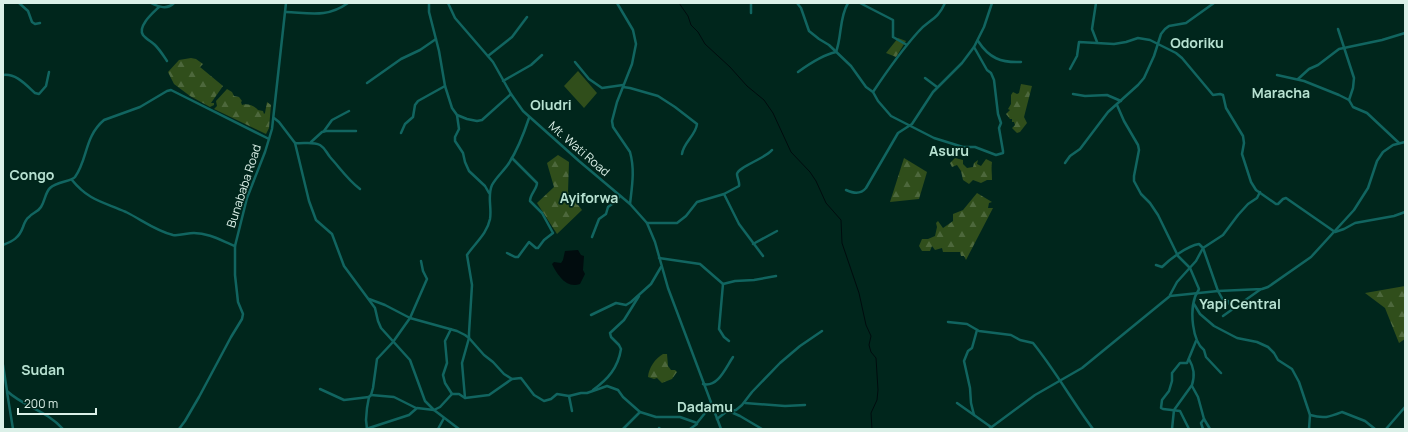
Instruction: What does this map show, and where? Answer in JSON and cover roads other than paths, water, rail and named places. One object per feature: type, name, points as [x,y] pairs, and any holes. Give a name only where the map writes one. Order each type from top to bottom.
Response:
[{"type":"street","points":[[20,3],[28,11],[32,22],[35,24],[40,23]]},
{"type":"street","points":[[151,3],[159,7],[170,7],[174,3]]},
{"type":"street","name":"Bunababa Road","points":[[179,429],[199,397],[242,319],[238,302],[235,275],[235,246],[247,198],[269,139],[274,118],[277,77],[286,3]]},
{"type":"street","points":[[286,12],[320,14],[333,12],[348,3]]},
{"type":"street","points":[[429,3],[445,86],[452,108],[457,115],[459,129],[455,137],[455,141],[463,153],[469,171],[484,186],[489,194]]},
{"type":"street","name":"Mt. Wati Road","points":[[448,3],[455,18],[488,56],[511,94],[529,118],[630,204],[646,223],[650,230],[703,383],[721,429]]},
{"type":"street","points":[[617,3],[635,37],[634,56],[615,108],[612,121],[613,127],[632,157],[634,171],[630,204]]},
{"type":"street","points":[[751,3],[751,13]]},
{"type":"street","points":[[797,3],[801,8],[809,30],[851,66],[891,116],[927,135],[963,146],[972,146],[996,154],[1003,153],[999,128],[1001,122],[998,114],[994,80],[974,47]]},
{"type":"street","points":[[798,72],[822,57],[836,52],[840,42],[842,20],[848,3]]},
{"type":"street","points":[[860,3],[893,20],[893,37],[907,45]]},
{"type":"street","points":[[873,92],[907,45],[922,28],[932,22],[940,13],[945,3]]},
{"type":"street","points":[[846,190],[855,193],[863,191],[898,133],[910,126],[937,87],[962,63],[974,47],[978,41],[992,3]]},
{"type":"street","points":[[1096,3],[1092,29],[1097,43]]},
{"type":"street","points":[[1065,163],[1070,156],[1080,149],[1104,116],[1144,78],[1151,64],[1159,38],[1165,29],[1174,25],[1186,23],[1214,3]]},
{"type":"street","points":[[159,7],[146,21],[142,27],[142,32],[144,37],[159,49],[167,61]]},
{"type":"street","points":[[488,56],[512,37],[526,16]]},
{"type":"street","points":[[1338,29],[1354,78],[1353,88],[1349,100]]},
{"type":"street","points":[[1298,80],[1308,69],[1318,64],[1335,51],[1345,47],[1382,40],[1405,33]]},
{"type":"street","points":[[1070,69],[1077,56],[1078,42],[1118,44],[1140,38],[1150,40],[1176,53],[1182,58],[1212,94],[1222,95],[1226,108],[1243,136],[1244,143],[1242,154],[1251,182],[1255,189],[1277,204],[1284,198],[1288,199],[1335,232]]},
{"type":"street","points":[[367,83],[392,64],[420,50],[436,39]]},
{"type":"street","points":[[978,41],[988,54],[1006,62],[1021,62]]},
{"type":"street","points":[[503,81],[531,65],[542,55]]},
{"type":"street","points":[[575,62],[589,79],[602,88],[623,86],[658,96],[697,124],[694,132],[683,149],[682,154]]},
{"type":"street","points":[[3,75],[7,74],[15,77],[34,93],[39,94],[46,86],[49,72]]},
{"type":"street","points":[[1277,75],[1328,89],[1349,100],[1353,107],[1367,113],[1400,143]]},
{"type":"street","points":[[925,78],[937,87]]},
{"type":"street","points":[[401,132],[405,124],[413,117],[416,103],[445,86]]},
{"type":"street","points":[[3,244],[18,238],[27,218],[41,207],[50,187],[72,180],[78,172],[91,136],[104,120],[140,107],[167,91],[172,90],[269,139]]},
{"type":"street","points":[[457,115],[471,120],[482,120],[511,94]]},
{"type":"street","points":[[1073,94],[1085,96],[1107,94],[1121,101]]},
{"type":"street","points":[[1117,104],[1124,121],[1138,145],[1139,150],[1134,178],[1141,194],[1150,203],[1158,215],[1178,255],[1190,268],[1199,287],[1194,303],[1192,322],[1200,347],[1204,350],[1206,357],[1221,372]]},
{"type":"street","points":[[311,143],[324,131],[332,120],[349,110]]},
{"type":"street","points":[[274,118],[279,122],[295,143],[309,201],[316,220],[332,234],[344,266],[376,308],[379,325],[410,360],[425,401],[434,410],[459,429]]},
{"type":"street","points":[[465,398],[462,363],[469,338],[472,285],[467,255],[482,236],[489,223],[489,194],[497,177],[505,169],[512,158],[529,118]]},
{"type":"street","points":[[324,131],[356,131]]},
{"type":"street","points":[[1223,316],[1262,289],[1307,261],[1354,210],[1368,188],[1377,161],[1383,152],[1393,145],[1405,142]]},
{"type":"street","points":[[295,143],[311,143],[326,149],[328,154],[348,179],[360,189]]},
{"type":"street","points":[[646,223],[678,223],[686,216],[697,202],[724,194],[739,186],[737,174],[740,169],[760,160],[772,150]]},
{"type":"street","points":[[507,253],[518,257],[529,242],[538,248],[544,240],[553,233],[542,213],[530,200],[537,183],[512,158]]},
{"type":"street","points":[[72,180],[83,191],[98,202],[125,212],[168,233],[176,235],[193,233],[203,234],[235,246]]},
{"type":"street","points":[[957,403],[990,428],[1023,403],[1089,362],[1170,296],[1178,282],[1190,268],[1203,248],[1223,235],[1238,215],[1248,204],[1257,198],[1260,192]]},
{"type":"street","points":[[724,194],[739,224],[763,256]]},
{"type":"street","points":[[592,237],[599,219],[606,214],[608,207],[620,196]]},
{"type":"street","points":[[1335,232],[1355,223],[1394,216],[1405,212]]},
{"type":"street","points":[[753,244],[777,231]]},
{"type":"street","points":[[1156,265],[1162,267],[1192,245],[1199,244],[1203,248],[1218,291],[1223,300],[1228,301],[1232,309]]},
{"type":"street","points":[[660,258],[700,264],[723,284]]},
{"type":"street","points":[[417,408],[409,415],[366,429],[366,416],[373,388],[377,359],[393,342],[410,318],[427,279],[423,271],[421,261]]},
{"type":"street","points":[[591,315],[616,302],[628,304],[639,296],[655,279],[662,267]]},
{"type":"street","points":[[723,284],[776,276]]},
{"type":"street","points":[[723,284],[719,329],[724,337],[729,341]]},
{"type":"street","points":[[1170,296],[1218,291],[1262,289]]},
{"type":"street","points":[[589,392],[600,385],[614,370],[621,349],[611,337],[610,333],[624,320],[639,296]]},
{"type":"street","points":[[370,299],[410,318],[451,329],[465,335],[482,354],[512,379]]},
{"type":"street","points":[[1194,303],[1200,314],[1214,326],[1238,338],[1257,342],[1268,347],[1278,360],[1292,369],[1299,382],[1310,415],[1309,429]]},
{"type":"street","points":[[948,322],[967,324],[977,330],[1011,334],[1020,340],[1033,343],[1053,368],[1060,381],[1093,429]]},
{"type":"street","points":[[451,329],[445,341],[447,363],[443,375],[445,383],[452,394]]},
{"type":"street","points":[[974,415],[970,403],[970,388],[964,361],[971,348],[977,330]]},
{"type":"street","points":[[717,419],[726,412],[736,410],[745,403],[752,392],[780,363],[804,342],[822,331]]},
{"type":"street","points":[[465,335],[469,334]]},
{"type":"street","points":[[1189,429],[1180,411],[1162,409],[1162,400],[1169,391],[1173,371],[1180,363],[1187,363],[1197,340]]},
{"type":"street","points":[[703,383],[710,384],[717,381],[733,357]]},
{"type":"street","points":[[1172,429],[1174,410],[1192,385],[1194,370],[1189,358]]},
{"type":"street","points":[[3,365],[13,429]]},
{"type":"street","points":[[320,389],[344,400],[370,396],[394,397],[417,408],[434,410],[452,394],[459,394],[465,398],[489,395],[512,379],[521,378],[534,396],[542,400],[549,400],[559,394],[569,396],[589,392],[607,386],[618,390],[640,412],[656,417],[680,417],[697,423]]},
{"type":"street","points":[[1192,385],[1198,397],[1204,420],[1210,429]]},
{"type":"street","points":[[7,391],[20,401],[51,418],[63,429]]},
{"type":"street","points":[[569,396],[572,411]]},
{"type":"street","points":[[745,403],[758,405],[772,404],[781,406],[805,405]]},
{"type":"street","points":[[690,429],[712,407]]},
{"type":"street","points":[[1386,429],[1405,407]]},
{"type":"street","points":[[729,411],[762,429]]},
{"type":"street","points":[[623,429],[640,412]]},
{"type":"street","points":[[1310,415],[1327,418],[1342,412],[1365,421],[1375,429]]},
{"type":"street","points":[[438,429],[444,418]]},
{"type":"street","points":[[1203,429],[1202,423],[1204,420]]},
{"type":"waterway","points":[[679,3],[688,16],[691,25],[698,32],[705,44],[730,67],[747,86],[764,100],[773,113],[791,152],[810,172],[816,181],[826,203],[841,220],[842,243],[859,293],[866,325],[871,336],[869,345],[871,352],[876,358],[878,390],[877,400],[871,413],[872,429]]},
{"type":"district","name":"Odoriku","points":[[1197,43]]},
{"type":"district","name":"Maracha","points":[[1281,93]]},
{"type":"district","name":"Oludri","points":[[551,105]]},
{"type":"district","name":"Asuru","points":[[949,151]]},
{"type":"district","name":"Congo","points":[[32,175]]},
{"type":"district","name":"Ayiforwa","points":[[589,198]]},
{"type":"district","name":"Yapi Central","points":[[1240,304]]},
{"type":"district","name":"Sudan","points":[[43,370]]},
{"type":"district","name":"Dadamu","points":[[705,407]]}]
